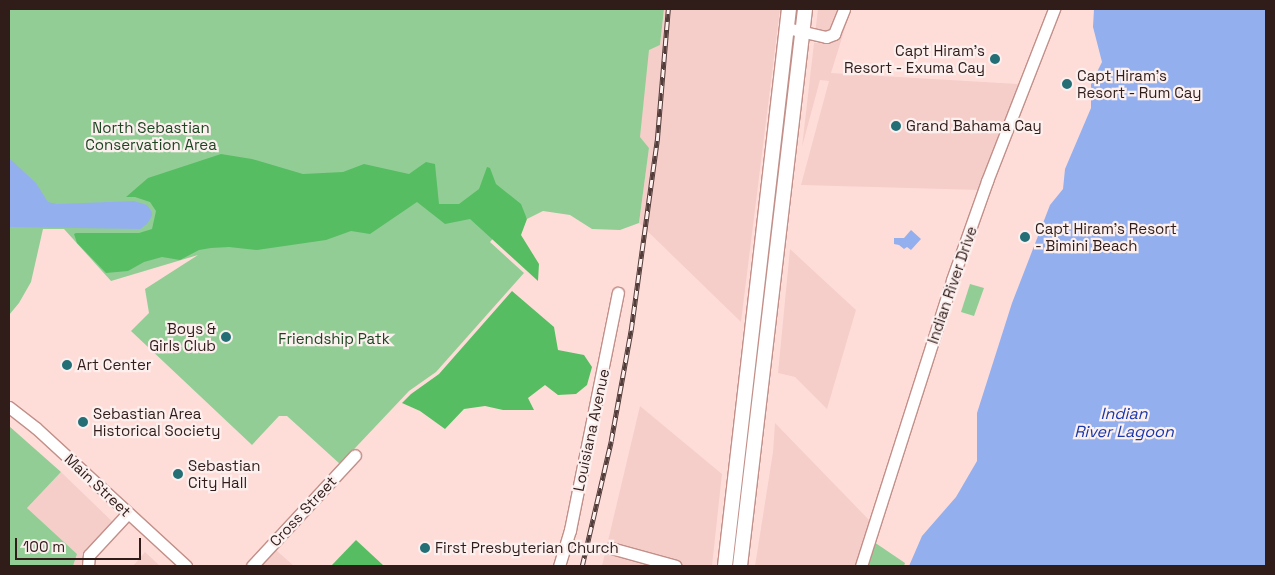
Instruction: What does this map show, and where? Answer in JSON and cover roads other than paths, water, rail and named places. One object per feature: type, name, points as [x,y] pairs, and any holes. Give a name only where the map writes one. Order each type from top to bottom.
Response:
[{"type":"main road","points":[[725,566],[789,9]]},
{"type":"main road","points":[[740,566],[805,9]]},
{"type":"main road","points":[[727,549],[732,566]]},
{"type":"street","points":[[787,28],[826,38],[834,34],[844,9]]},
{"type":"street","name":"Indian River Drive","points":[[861,566],[952,280],[1054,9]]},
{"type":"street","name":"Louisiana Avenue","points":[[559,566],[570,530],[618,293]]},
{"type":"street","name":"Main Street","points":[[9,407],[36,428],[186,566]]},
{"type":"street","name":"Cross Street","points":[[252,566],[355,455]]},
{"type":"street","points":[[88,566],[89,555],[128,512]]},
{"type":"street","points":[[611,548],[676,566]]},
{"type":"water","name":"Indian River Lagoon","points":[[1094,9],[1266,9],[1266,566],[909,566],[922,536],[956,497],[977,461],[977,413],[1012,303],[1050,205],[1063,189],[1065,169],[1091,108],[1091,84],[1102,62],[1093,27]]},
{"type":"water","points":[[9,158],[36,183],[48,202],[57,204],[134,201],[147,205],[152,212],[152,216],[147,224],[140,229],[9,227]]},
{"type":"water","points":[[911,230],[921,239],[911,250],[894,244],[894,238],[904,238]]},
{"type":"railway","points":[[582,566],[611,441],[631,330],[657,141],[668,9]]},
{"type":"place","name":"Capt Hiram's Resort - Exuma Cay","points":[[995,59]]},
{"type":"place","name":"Capt Hiram's Resort - Rum Cay","points":[[1067,84]]},
{"type":"place","name":"Grand Bahama Cay","points":[[896,126]]},
{"type":"place","name":"Capt Hiram's Resort - Bimini Beach","points":[[1025,237]]},
{"type":"place","name":"Boys & Girls Club","points":[[226,337]]},
{"type":"place","name":"Art Center","points":[[67,365]]},
{"type":"place","name":"Sebastian Area Historical Society","points":[[83,422]]},
{"type":"place","name":"Sebastian City Hall","points":[[178,474]]},
{"type":"place","name":"First Presbyterian Church","points":[[425,548]]},
{"type":"park label","name":"North Sebastian Conservation Area","points":[[151,136]]},
{"type":"park label","name":"Friendship Patk","points":[[334,339]]}]
